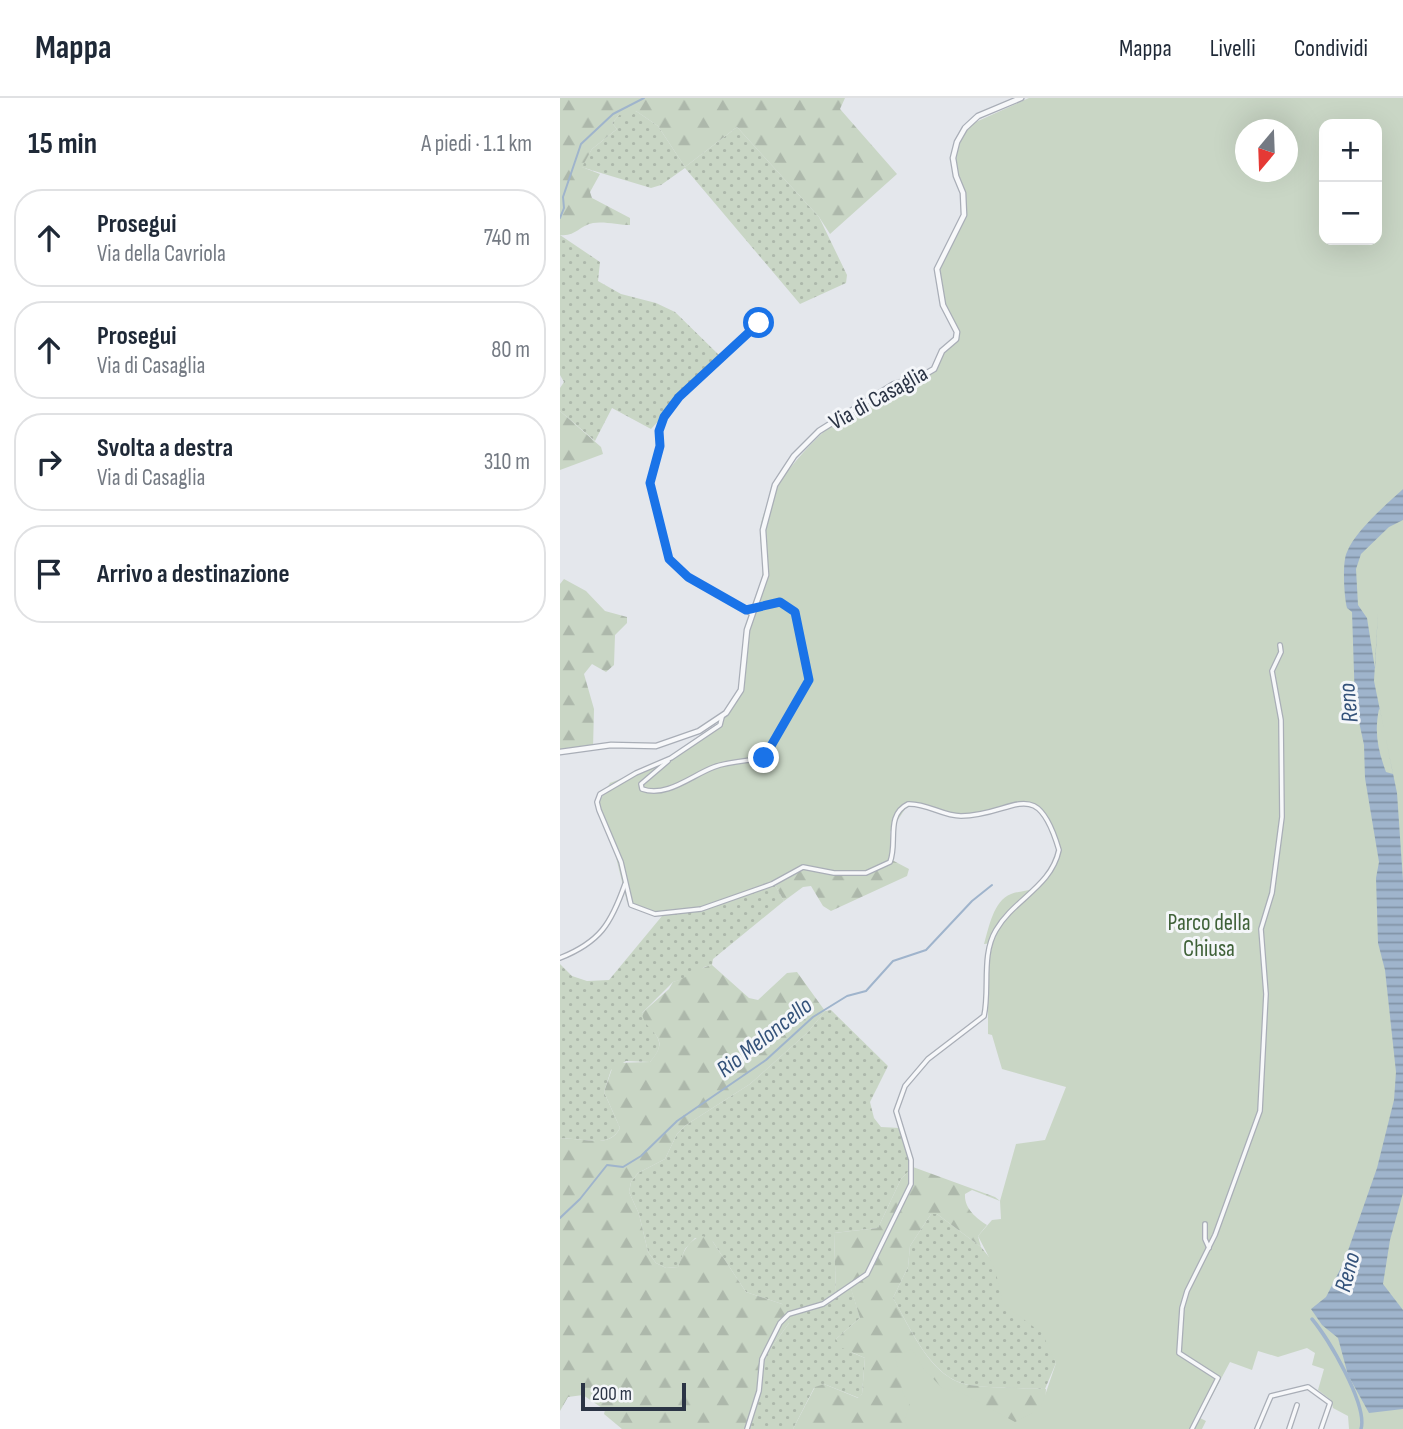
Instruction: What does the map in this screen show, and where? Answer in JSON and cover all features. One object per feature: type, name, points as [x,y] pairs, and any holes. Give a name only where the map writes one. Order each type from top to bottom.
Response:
[{"type":"street","name":"Via di Casaglia","points":[[560,752],[611,745],[656,746],[699,731],[722,717],[741,690],[742,651],[766,575],[763,530],[775,485],[794,456],[836,418],[894,384],[922,376],[934,369],[942,351],[956,339],[957,332],[943,305],[937,269],[964,215],[963,193],[953,158],[957,142],[965,128],[978,116],[1021,98]]},
{"type":"street","points":[[753,615],[688,577],[669,559],[650,474],[660,446],[659,431],[664,417],[679,397],[765,319]]},
{"type":"street","points":[[722,717],[720,725],[671,758],[641,784],[642,789],[672,788],[717,766],[759,759],[768,752],[809,678],[795,612],[780,602],[746,610]]},
{"type":"street","points":[[746,610],[749,625]]},
{"type":"street","points":[[1192,1429],[1218,1378],[1179,1353],[1181,1318],[1187,1291],[1209,1248],[1260,1111],[1266,994],[1261,929],[1272,893],[1282,817],[1281,720],[1272,671],[1281,652],[1280,645]]},
{"type":"street","points":[[671,758],[636,772],[598,797],[598,810],[621,862],[631,905],[655,914],[701,909],[772,884],[803,867],[848,874],[866,873],[885,866],[892,856],[895,818],[899,809],[908,804],[962,816],[1015,804],[1031,804],[1046,815],[1058,853],[1046,880],[1017,904],[994,933],[986,977],[984,1014],[928,1059],[905,1086],[897,1111],[913,1168],[911,1184],[867,1274],[823,1304],[789,1314],[780,1323],[762,1359],[760,1391],[747,1429]]},
{"type":"street","points":[[560,958],[597,938],[606,926],[625,882]]},
{"type":"street","points":[[1205,1224],[1205,1239],[1209,1248]]},
{"type":"street","points":[[1257,1429],[1271,1396],[1305,1388],[1313,1390],[1330,1402],[1321,1429]]},
{"type":"street","points":[[1289,1429],[1297,1405]]},
{"type":"green space","points":[[560,98],[845,98],[840,109],[897,174],[830,234],[819,217],[737,127],[685,167],[658,126],[636,111],[630,117],[619,115],[612,123],[617,129],[592,149],[582,167],[600,174],[590,192],[592,198],[630,218],[630,225],[593,223],[570,234],[560,235]]},
{"type":"green space","name":"Parco della Chiusa","points":[[1029,98],[1403,98],[1403,1429],[1349,1429],[1348,1416],[1333,1408],[1331,1400],[1318,1390],[1324,1369],[1312,1365],[1315,1353],[1307,1348],[1278,1357],[1258,1351],[1252,1370],[1230,1362],[1200,1418],[1206,1421],[1202,1429],[909,1429],[904,1421],[910,1405],[903,1393],[895,1356],[912,1349],[923,1368],[942,1388],[960,1392],[1015,1422],[1033,1413],[1032,1407],[1041,1407],[1056,1363],[1042,1333],[1003,1304],[995,1269],[978,1236],[992,1220],[1001,1219],[1000,1201],[1016,1144],[1045,1140],[1066,1087],[1002,1069],[992,1035],[988,1034],[988,965],[993,943],[984,944],[993,916],[1005,898],[1039,887],[1058,854],[1049,824],[1035,806],[1028,802],[960,818],[930,806],[907,806],[890,832],[893,855],[873,870],[853,875],[831,873],[808,866],[749,895],[669,915],[627,902],[613,845],[598,804],[610,783],[652,767],[699,741],[723,719],[745,679],[744,643],[763,573],[761,523],[777,487],[805,451],[838,419],[878,392],[930,372],[936,358],[958,338],[941,302],[936,273],[944,251],[963,224],[964,196],[954,158],[967,126]]},
{"type":"green space","points":[[636,111],[658,126],[685,167],[737,127],[819,217],[847,275],[846,283],[800,304],[685,168],[661,185],[651,188],[581,167],[592,149],[617,129],[612,123],[619,115]]},
{"type":"green space","points":[[560,235],[600,262],[598,281],[621,294],[656,303],[675,312],[720,356],[651,429],[612,408],[595,441],[560,411],[560,388],[564,382],[560,375]]},
{"type":"green space","points":[[560,411],[601,447],[603,454],[560,470]]},
{"type":"green space","points":[[564,579],[586,591],[605,611],[627,617],[627,623],[615,635],[614,665],[606,672],[592,664],[584,674],[594,709],[593,749],[560,753],[560,584]]},
{"type":"green space","points":[[759,857],[784,901],[713,959],[712,965],[704,967],[694,976],[673,982],[642,1013],[657,1036],[659,1047],[650,1062],[626,1061],[611,1070],[604,1092],[620,1128],[615,1135],[601,1141],[560,1139],[560,964],[572,976],[587,981],[609,980],[662,916],[634,907]]},
{"type":"green space","points":[[759,857],[884,865],[892,860],[909,869],[907,876],[831,911],[823,906],[811,886],[803,887],[784,901]]},
{"type":"green space","points":[[712,965],[749,998],[758,1000],[787,973],[797,972],[825,1011],[808,1032],[750,1084],[686,1125],[677,1134],[665,1159],[638,1173],[631,1182],[629,1192],[639,1214],[648,1252],[656,1263],[666,1268],[678,1267],[690,1243],[703,1236],[713,1242],[746,1292],[782,1304],[789,1313],[789,1323],[761,1362],[761,1378],[747,1429],[622,1429],[604,1414],[605,1410],[583,1395],[568,1397],[560,1411],[560,1139],[601,1141],[615,1135],[620,1128],[604,1092],[614,1063],[650,1062],[659,1046],[659,1040],[642,1013],[669,989],[673,982]]},
{"type":"green space","points":[[831,1010],[888,1066],[870,1102],[874,1118],[881,1127],[900,1128],[913,1167],[901,1179],[878,1228],[834,1233],[836,1294],[851,1288],[860,1318],[836,1339],[853,1353],[865,1358],[862,1394],[859,1398],[824,1384],[814,1388],[793,1429],[747,1429],[761,1362],[789,1323],[782,1304],[746,1292],[713,1242],[695,1238],[685,1249],[678,1267],[666,1268],[656,1263],[648,1252],[639,1214],[629,1192],[631,1182],[638,1173],[665,1159],[677,1134],[686,1125],[750,1084],[808,1032],[825,1011]]},
{"type":"green space","points":[[913,1167],[995,1197],[1000,1201],[972,1190],[965,1194],[969,1208],[987,1225],[978,1236],[981,1247],[937,1214],[931,1214],[910,1246],[908,1267],[893,1298],[923,1350],[933,1363],[956,1381],[979,1386],[1046,1389],[1044,1429],[793,1429],[815,1387],[824,1384],[858,1398],[862,1394],[865,1358],[840,1347],[836,1339],[860,1318],[851,1289],[836,1295],[834,1233],[878,1228],[901,1179]]},
{"type":"green space","points":[[931,1214],[937,1214],[981,1247],[1042,1323],[1056,1363],[1045,1389],[978,1386],[956,1381],[943,1373],[914,1337],[893,1298],[908,1267],[910,1246]]},
{"type":"water","name":"Reno","points":[[1403,489],[1403,520],[1389,527],[1361,554],[1356,569],[1358,605],[1367,618],[1380,710],[1378,741],[1386,772],[1393,774],[1384,730],[1397,793],[1403,881],[1403,1193],[1390,1240],[1383,1284],[1403,1310],[1403,1409],[1369,1413],[1348,1375],[1338,1338],[1322,1325],[1311,1309],[1326,1297],[1344,1262],[1377,1168],[1394,1100],[1396,1072],[1385,970],[1378,943],[1376,878],[1379,862],[1365,778],[1364,745],[1355,703],[1352,612],[1346,603],[1344,571],[1345,557],[1357,535]]},
{"type":"waterway","points":[[560,218],[564,208],[563,197],[581,144],[613,114],[644,98]]},
{"type":"waterway","name":"Rio Meloncello","points":[[560,1218],[580,1199],[607,1165],[623,1167],[641,1156],[677,1121],[766,1060],[813,1017],[847,996],[866,991],[893,961],[926,950],[972,901],[992,885]]},
{"type":"waterway","points":[[1312,1319],[1353,1389],[1362,1418],[1361,1429]]},
{"type":"route","points":[[759,323],[679,397],[664,417],[659,431],[661,442],[650,474],[650,483],[666,554],[677,569],[746,610],[780,602],[795,612],[809,680],[764,758]]}]
